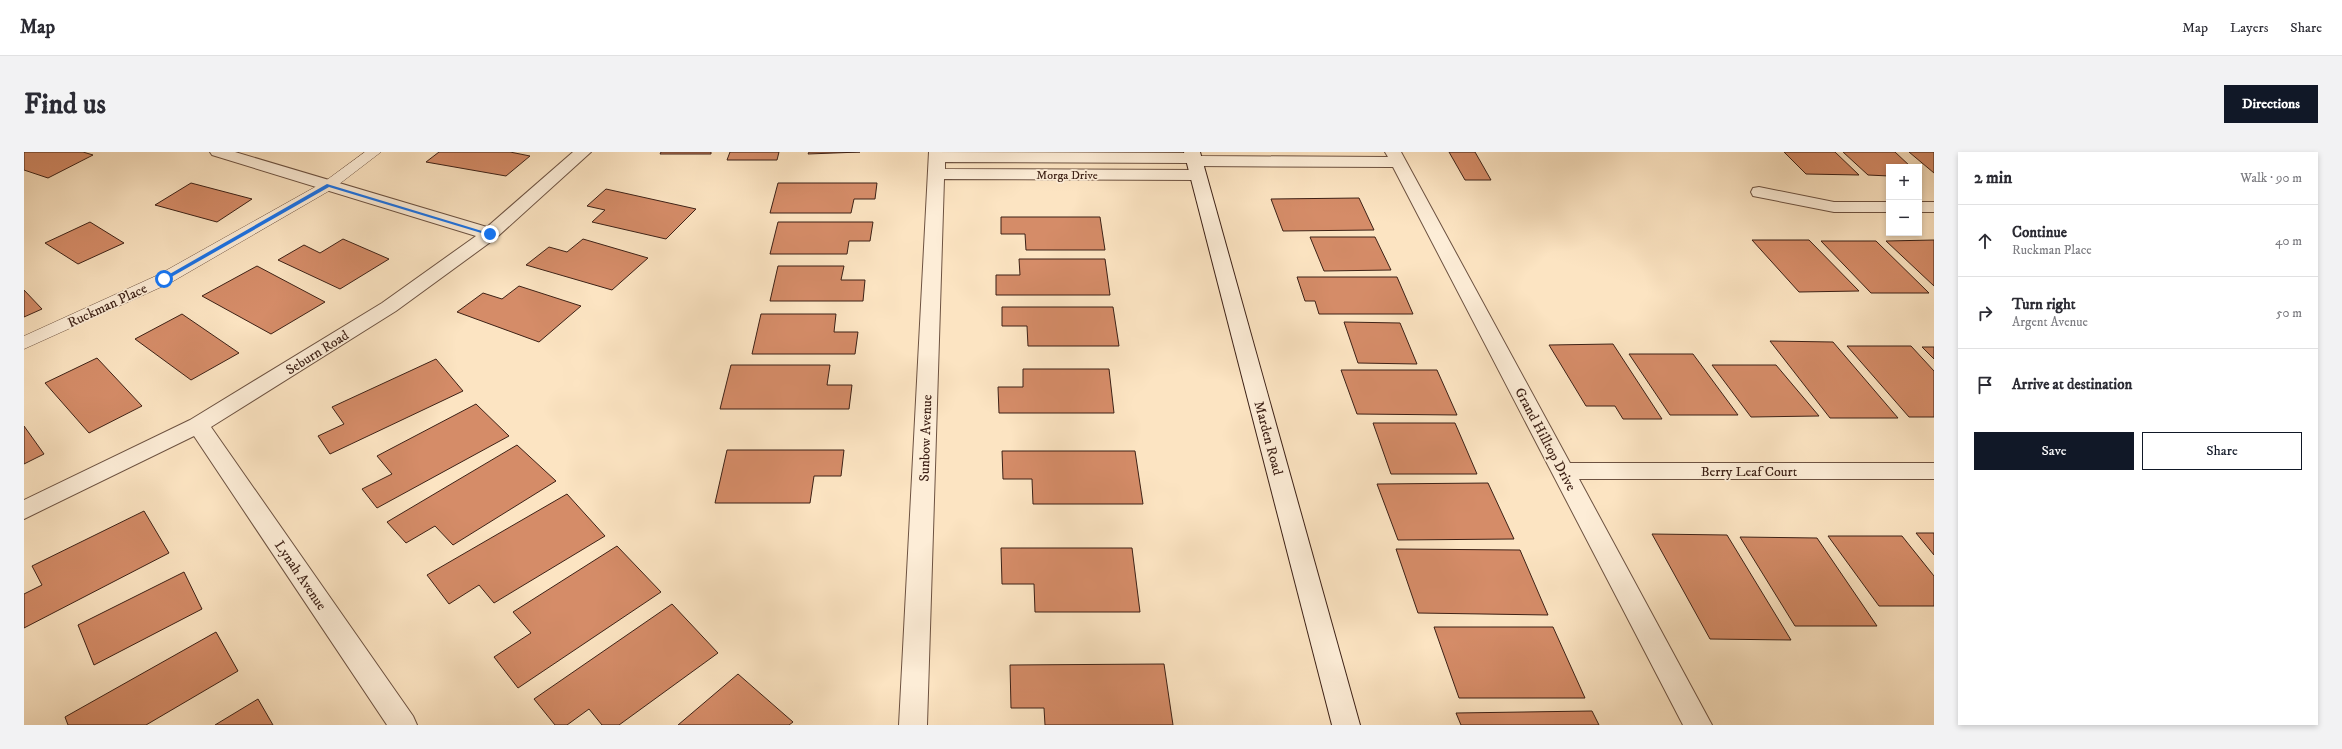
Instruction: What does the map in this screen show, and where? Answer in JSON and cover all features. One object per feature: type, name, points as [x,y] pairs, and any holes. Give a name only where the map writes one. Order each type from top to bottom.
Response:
[{"type":"street","points":[[218,152],[490,234]]},
{"type":"street","name":"Seburn Road","points":[[24,510],[198,425],[389,307],[490,234],[582,152]]},
{"type":"street","name":"Morga Drive","points":[[937,161],[1194,162],[1396,157]]},
{"type":"street","name":"Grand Hilltop Drive","points":[[1396,157],[1698,725]]},
{"type":"street","name":"Sunbow Avenue","points":[[913,725],[937,161]]},
{"type":"street","name":"Marden Road","points":[[1194,162],[1346,725]]},
{"type":"street","points":[[1759,192],[1834,207],[1886,207]]},
{"type":"street","points":[[1922,207],[1934,207]]},
{"type":"street","name":"Lynah Avenue","points":[[198,425],[403,725]]},
{"type":"street","name":"Berry Leaf Court","points":[[1563,471],[1934,471]]},
{"type":"lane","name":"Ruckman Place","points":[[24,343],[164,279],[329,185],[374,152]]},
{"type":"building","points":[[24,152],[83,152],[93,155],[48,178],[24,170]]},
{"type":"building","points":[[439,152],[510,152],[530,156],[506,176],[426,162]]},
{"type":"building","points":[[661,152],[711,152],[711,154],[660,154]]},
{"type":"building","points":[[730,152],[779,152],[777,160],[727,160]]},
{"type":"building","points":[[809,152],[860,152],[808,154]]},
{"type":"building","points":[[1449,152],[1475,152],[1491,180],[1465,180]]},
{"type":"building","points":[[1784,152],[1835,152],[1859,175],[1806,174]]},
{"type":"building","points":[[1843,152],[1895,152],[1908,164],[1886,164],[1886,176],[1868,175]]},
{"type":"building","points":[[1909,152],[1934,152],[1934,173]]},
{"type":"building","points":[[191,183],[252,199],[217,222],[155,205]]},
{"type":"building","points":[[778,183],[877,183],[875,199],[854,199],[851,213],[770,213]]},
{"type":"building","points":[[606,189],[696,209],[666,239],[592,222],[605,210],[587,206]]},
{"type":"building","points":[[1359,198],[1374,230],[1283,231],[1271,199]]},
{"type":"building","points":[[1001,217],[1100,217],[1105,250],[1026,250],[1025,234],[1001,234]]},
{"type":"building","points":[[90,222],[124,243],[78,264],[45,243]]},
{"type":"building","points":[[778,222],[873,222],[870,241],[849,241],[847,254],[770,254]]},
{"type":"building","points":[[1310,237],[1375,237],[1391,270],[1324,271]]},
{"type":"building","points":[[343,239],[389,259],[340,289],[278,260],[304,245],[320,253]]},
{"type":"building","points":[[583,239],[648,258],[612,290],[526,265],[549,247],[567,252]]},
{"type":"building","points":[[1752,240],[1809,240],[1859,291],[1799,292]]},
{"type":"building","points":[[1934,240],[1934,286],[1886,241]]},
{"type":"building","points":[[1821,241],[1876,241],[1929,293],[1871,293]]},
{"type":"building","points":[[1019,259],[1105,259],[1110,295],[996,295],[996,275],[1020,275]]},
{"type":"building","points":[[257,266],[325,302],[271,334],[202,296]]},
{"type":"building","points":[[778,266],[844,266],[841,280],[865,280],[863,301],[770,301]]},
{"type":"building","points":[[1297,277],[1397,277],[1413,314],[1319,314],[1315,301],[1305,301]]},
{"type":"building","points":[[519,286],[581,306],[539,342],[457,312],[483,293],[502,299]]},
{"type":"building","points":[[24,290],[42,309],[24,317]]},
{"type":"building","points":[[1002,307],[1113,307],[1119,346],[1028,346],[1027,326],[1002,326]]},
{"type":"building","points":[[182,314],[239,353],[191,380],[135,339]]},
{"type":"building","points":[[761,314],[836,314],[834,332],[858,332],[855,354],[752,354]]},
{"type":"building","points":[[1344,322],[1400,323],[1417,364],[1358,363]]},
{"type":"building","points":[[1770,341],[1833,342],[1898,418],[1830,418]]},
{"type":"building","points":[[1613,344],[1662,419],[1623,419],[1615,406],[1586,406],[1549,345]]},
{"type":"building","points":[[1847,346],[1911,346],[1934,371],[1934,417],[1909,417]]},
{"type":"building","points":[[1922,347],[1934,347],[1934,359]]},
{"type":"building","points":[[1629,354],[1693,354],[1738,415],[1670,415]]},
{"type":"building","points":[[97,358],[142,406],[89,433],[45,383]]},
{"type":"building","points":[[436,359],[463,391],[330,454],[318,436],[344,424],[332,407]]},
{"type":"building","points":[[731,365],[830,365],[827,385],[852,385],[849,409],[720,409]]},
{"type":"building","points":[[1712,365],[1776,365],[1819,416],[1751,417]]},
{"type":"building","points":[[1023,369],[1109,369],[1114,413],[999,413],[998,387],[1023,387]]},
{"type":"building","points":[[1341,370],[1437,370],[1457,415],[1357,414]]},
{"type":"building","points":[[476,404],[509,436],[377,508],[362,489],[392,474],[377,456]]},
{"type":"building","points":[[1373,423],[1455,423],[1477,474],[1391,474]]},
{"type":"building","points":[[24,426],[44,454],[24,464]]},
{"type":"building","points":[[517,445],[556,481],[453,545],[435,526],[406,543],[387,522]]},
{"type":"building","points":[[727,450],[844,450],[841,476],[814,476],[810,503],[715,503]]},
{"type":"building","points":[[1002,451],[1135,451],[1143,504],[1033,504],[1032,479],[1003,479]]},
{"type":"building","points":[[1488,483],[1514,539],[1398,540],[1377,484]]},
{"type":"building","points":[[567,494],[605,536],[494,603],[479,585],[449,604],[427,575]]},
{"type":"building","points":[[144,511],[169,553],[24,628],[24,594],[42,585],[32,566]]},
{"type":"building","points":[[1916,533],[1934,533],[1934,555]]},
{"type":"building","points":[[1652,534],[1727,535],[1791,640],[1710,639]]},
{"type":"building","points":[[1828,536],[1902,536],[1934,576],[1934,606],[1879,606]]},
{"type":"building","points":[[1740,537],[1817,538],[1877,626],[1795,626]]},
{"type":"building","points":[[617,546],[661,592],[518,688],[494,657],[531,633],[513,612]]},
{"type":"building","points":[[1001,548],[1132,548],[1140,612],[1035,612],[1034,584],[1002,584]]},
{"type":"building","points":[[1396,549],[1520,550],[1548,615],[1418,613]]},
{"type":"building","points":[[184,572],[202,609],[94,665],[78,625]]},
{"type":"building","points":[[672,604],[718,653],[619,725],[602,725],[589,709],[567,725],[555,725],[534,699]]},
{"type":"building","points":[[1434,627],[1553,627],[1585,698],[1459,698]]},
{"type":"building","points":[[216,632],[238,671],[146,725],[68,725],[65,717]]},
{"type":"building","points":[[1164,664],[1173,725],[1045,725],[1044,708],[1011,708],[1010,665]]},
{"type":"building","points":[[738,674],[793,722],[789,725],[678,725]]},
{"type":"building","points":[[258,699],[273,725],[215,725]]},
{"type":"building","points":[[1592,711],[1599,725],[1461,725],[1456,713]]},
{"type":"route","points":[[164,279],[329,185],[490,234]]}]
